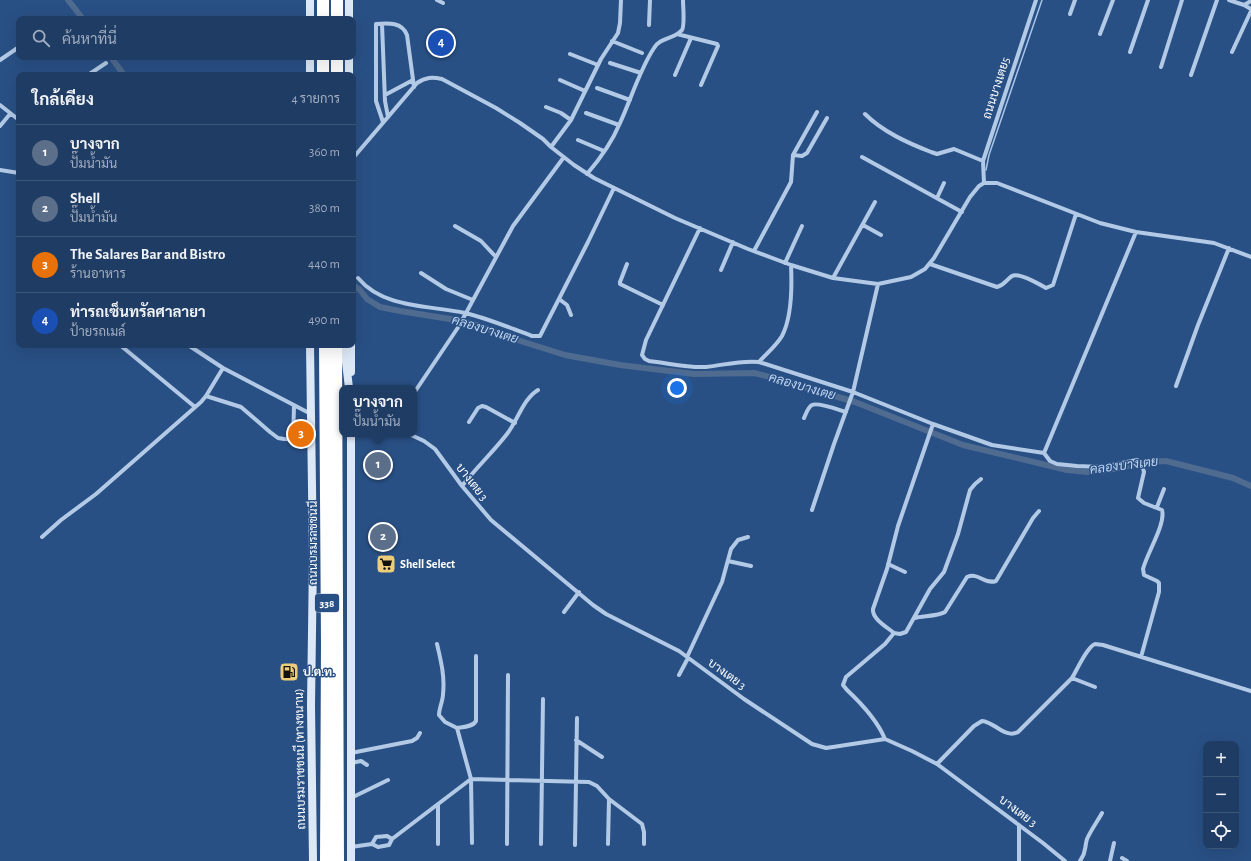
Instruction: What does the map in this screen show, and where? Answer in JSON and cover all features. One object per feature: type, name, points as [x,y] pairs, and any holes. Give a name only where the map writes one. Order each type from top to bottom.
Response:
[{"type":"highway","points":[[323,0],[323,16]]},
{"type":"highway","points":[[337,0],[337,16]]},
{"type":"highway","points":[[323,60],[323,72]]},
{"type":"highway","points":[[337,60],[337,72]]},
{"type":"highway","name":"ถนนบรมราชชนนี","points":[[325,348],[327,644],[326,861]]},
{"type":"highway","name":"ถนนบรมราชชนนี","points":[[336,348],[338,861]]},
{"type":"main road","points":[[310,0],[310,16]]},
{"type":"main road","points":[[348,0],[349,16]]},
{"type":"main road","points":[[310,60],[310,72]]},
{"type":"main road","points":[[349,60],[349,72]]},
{"type":"main road","name":"ถนนบรมราชชนนี (ทางขนาน)","points":[[310,348],[313,558],[311,706],[313,861]]},
{"type":"main road","points":[[311,417],[315,378],[315,348]]},
{"type":"main road","points":[[344,348],[350,385]]},
{"type":"main road","points":[[350,385],[351,348]]},
{"type":"main road","name":"338","points":[[351,437],[351,861]]},
{"type":"street","points":[[437,0],[443,3]]},
{"type":"street","points":[[551,147],[571,120],[598,65],[620,28],[621,0]]},
{"type":"street","points":[[649,25],[650,0]]},
{"type":"street","points":[[587,174],[604,151],[619,125],[649,54],[656,44],[682,30],[683,0]]},
{"type":"street","name":"ถนนบางเตย5","points":[[984,183],[982,161],[1036,0]]},
{"type":"street","points":[[1070,14],[1075,0]]},
{"type":"street","points":[[1100,34],[1113,0]]},
{"type":"street","points":[[1130,52],[1148,0]]},
{"type":"street","points":[[1160,67],[1182,0]]},
{"type":"street","points":[[1191,75],[1217,0]]},
{"type":"street","points":[[1229,0],[1244,5],[1251,10],[1232,52]]},
{"type":"street","points":[[1244,5],[1251,1]]},
{"type":"street","points":[[383,122],[376,101],[376,24],[391,23],[399,25],[405,31],[407,35],[414,87]]},
{"type":"street","points":[[382,24],[385,96],[388,117]]},
{"type":"street","points":[[677,34],[717,44],[718,46],[701,85]]},
{"type":"street","points":[[675,75],[691,38]]},
{"type":"street","points":[[612,41],[642,53]]},
{"type":"street","points":[[0,60],[16,49]]},
{"type":"street","points":[[570,54],[598,65]]},
{"type":"street","points":[[375,63],[384,63]]},
{"type":"street","points":[[610,63],[641,73]]},
{"type":"street","points":[[93,72],[106,64]]},
{"type":"street","points":[[356,154],[414,87],[425,78],[434,77],[442,79],[501,111],[543,139],[551,147],[587,174],[614,188],[674,218],[732,242],[785,263],[833,278],[878,284],[911,277],[925,269],[930,264],[978,186],[984,183],[997,183],[1100,223],[1136,232],[1214,243],[1251,257]]},
{"type":"street","points":[[385,96],[413,80]]},
{"type":"street","points":[[560,80],[585,91]]},
{"type":"street","points":[[597,88],[630,100]]},
{"type":"street","points":[[0,105],[16,118]]},
{"type":"street","points":[[546,107],[561,113],[571,120]]},
{"type":"street","points":[[754,251],[791,182],[793,155],[817,112]]},
{"type":"street","points":[[586,113],[619,125]]},
{"type":"street","points":[[0,126],[10,114]]},
{"type":"street","points":[[864,114],[875,124],[890,133],[931,152],[937,154],[954,149],[982,161]]},
{"type":"street","points":[[793,155],[802,156],[807,153],[827,118]]},
{"type":"street","points":[[578,140],[604,151]]},
{"type":"street","points":[[417,389],[459,326],[513,226],[564,157]]},
{"type":"street","points":[[862,157],[962,212]]},
{"type":"street","points":[[0,170],[16,173]]},
{"type":"street","points":[[937,198],[944,183]]},
{"type":"street","points":[[358,278],[367,286],[391,301],[465,315],[532,336],[540,336],[614,188]]},
{"type":"street","points":[[833,278],[875,202]]},
{"type":"street","points":[[930,264],[997,287],[1002,286],[1016,275],[1046,288],[1050,287],[1053,285],[1076,214]]},
{"type":"street","points":[[863,225],[881,235]]},
{"type":"street","points":[[455,226],[481,241],[496,257]]},
{"type":"street","points":[[785,263],[802,226]]},
{"type":"street","points":[[700,228],[646,340],[642,352],[645,359],[705,367],[749,361],[759,362],[853,394],[933,426],[992,444],[1044,453],[1050,461],[1057,464],[1102,467],[1137,460],[1141,462],[1144,472],[1138,498],[1144,503],[1162,510],[1163,518],[1142,572],[1146,577],[1157,581],[1159,584],[1159,592],[1141,657]]},
{"type":"street","points":[[1044,453],[1136,232]]},
{"type":"street","points":[[721,270],[732,242]]},
{"type":"street","points":[[1176,386],[1198,325],[1229,248]]},
{"type":"street","points":[[627,264],[620,284],[663,305]]},
{"type":"street","points":[[759,362],[782,336],[792,295],[791,265]]},
{"type":"street","points":[[421,272],[446,289],[473,300]]},
{"type":"street","points":[[812,510],[853,394],[878,284]]},
{"type":"street","points":[[559,299],[567,305],[571,315]]},
{"type":"street","points":[[124,348],[195,406]]},
{"type":"street","points":[[192,348],[222,368],[294,406],[311,417]]},
{"type":"street","points":[[42,537],[96,494],[206,396],[222,368]]},
{"type":"street","points":[[462,486],[515,423],[525,402],[538,390]]},
{"type":"street","points":[[206,396],[242,408],[274,436],[293,440],[311,440]]},
{"type":"street","points":[[804,418],[812,404],[818,404],[846,412]]},
{"type":"street","points":[[293,440],[294,406]]},
{"type":"street","points":[[469,422],[478,408],[482,406],[515,423]]},
{"type":"street","points":[[933,426],[898,526],[873,612],[876,617],[894,633],[900,634],[906,632],[930,589],[944,572],[958,534],[970,490],[981,479]]},
{"type":"street","name":"บางเตย 3","points":[[415,437],[435,449],[462,486],[491,520],[606,614],[668,645],[688,657],[744,699],[812,744],[819,747],[834,748],[885,738],[937,764],[1065,861]]},
{"type":"street","points":[[1157,507],[1164,489]]},
{"type":"street","points":[[915,618],[926,615],[942,614],[945,612],[967,577],[975,576],[989,583],[996,581],[1033,518],[1039,511]]},
{"type":"street","points":[[679,675],[722,582],[734,543],[738,540],[748,538]]},
{"type":"street","points":[[728,561],[751,566]]},
{"type":"street","points":[[888,564],[905,572]]},
{"type":"street","points":[[564,612],[579,592]]},
{"type":"street","points":[[885,738],[874,718],[847,690],[843,685],[843,682],[846,677],[885,644],[894,633]]},
{"type":"street","points":[[437,644],[443,668],[444,682],[439,715],[445,722],[457,728],[475,724],[476,721],[476,656]]},
{"type":"street","points":[[937,764],[974,726],[982,721],[989,722],[1007,734],[1018,732],[1072,678],[1088,649],[1095,644],[1103,645],[1251,691]]},
{"type":"street","points":[[506,844],[508,675]]},
{"type":"street","points":[[1072,678],[1095,687]]},
{"type":"street","points":[[541,844],[543,699]]},
{"type":"street","points":[[575,845],[577,718]]},
{"type":"street","points":[[457,728],[471,779],[472,843]]},
{"type":"street","points":[[351,753],[412,741],[417,738],[420,733]]},
{"type":"street","points":[[576,740],[602,757]]},
{"type":"street","points":[[351,763],[360,761],[367,765]]},
{"type":"street","points":[[351,847],[372,844],[378,847],[389,845],[392,839],[471,779],[589,782],[642,824],[644,844]]},
{"type":"street","points":[[351,798],[388,780]]},
{"type":"street","points":[[608,844],[610,799]]},
{"type":"street","points":[[438,805],[438,844]]},
{"type":"street","points":[[1080,861],[1086,852],[1090,833],[1102,813]]},
{"type":"street","points":[[1019,825],[1019,861]]},
{"type":"street","points":[[372,844],[376,837],[387,836],[392,839]]},
{"type":"street","points":[[1110,861],[1114,843]]},
{"type":"street","points":[[1122,858],[1127,861]]},
{"type":"waterway","name":"คลองบางเตย","points":[[68,0],[81,16]]},
{"type":"waterway","points":[[986,170],[989,155],[1042,0]]},
{"type":"waterway","name":"คลองบางเตย","points":[[113,60],[122,72]]},
{"type":"waterway","name":"คลองบางเตย","points":[[356,287],[367,299],[380,307],[456,320],[480,326],[511,338],[565,355],[620,365],[694,374],[754,373],[774,378],[855,402],[963,445],[1067,470],[1088,472],[1114,469],[1148,462],[1166,461],[1233,478],[1251,486]]},
{"type":"place","name":"ท่ารถเซ็นทรัลศาลายา","points":[[441,43]]},
{"type":"place","name":"The Salares Bar and Bistro","points":[[301,434]]},
{"type":"place","name":"บางจาก","points":[[378,465]]},
{"type":"place","name":"Shell","points":[[383,537]]},
{"type":"place","name":"Shell Select","points":[[386,564]]},
{"type":"place","name":"ป.ต.ท.","points":[[289,672]]}]
